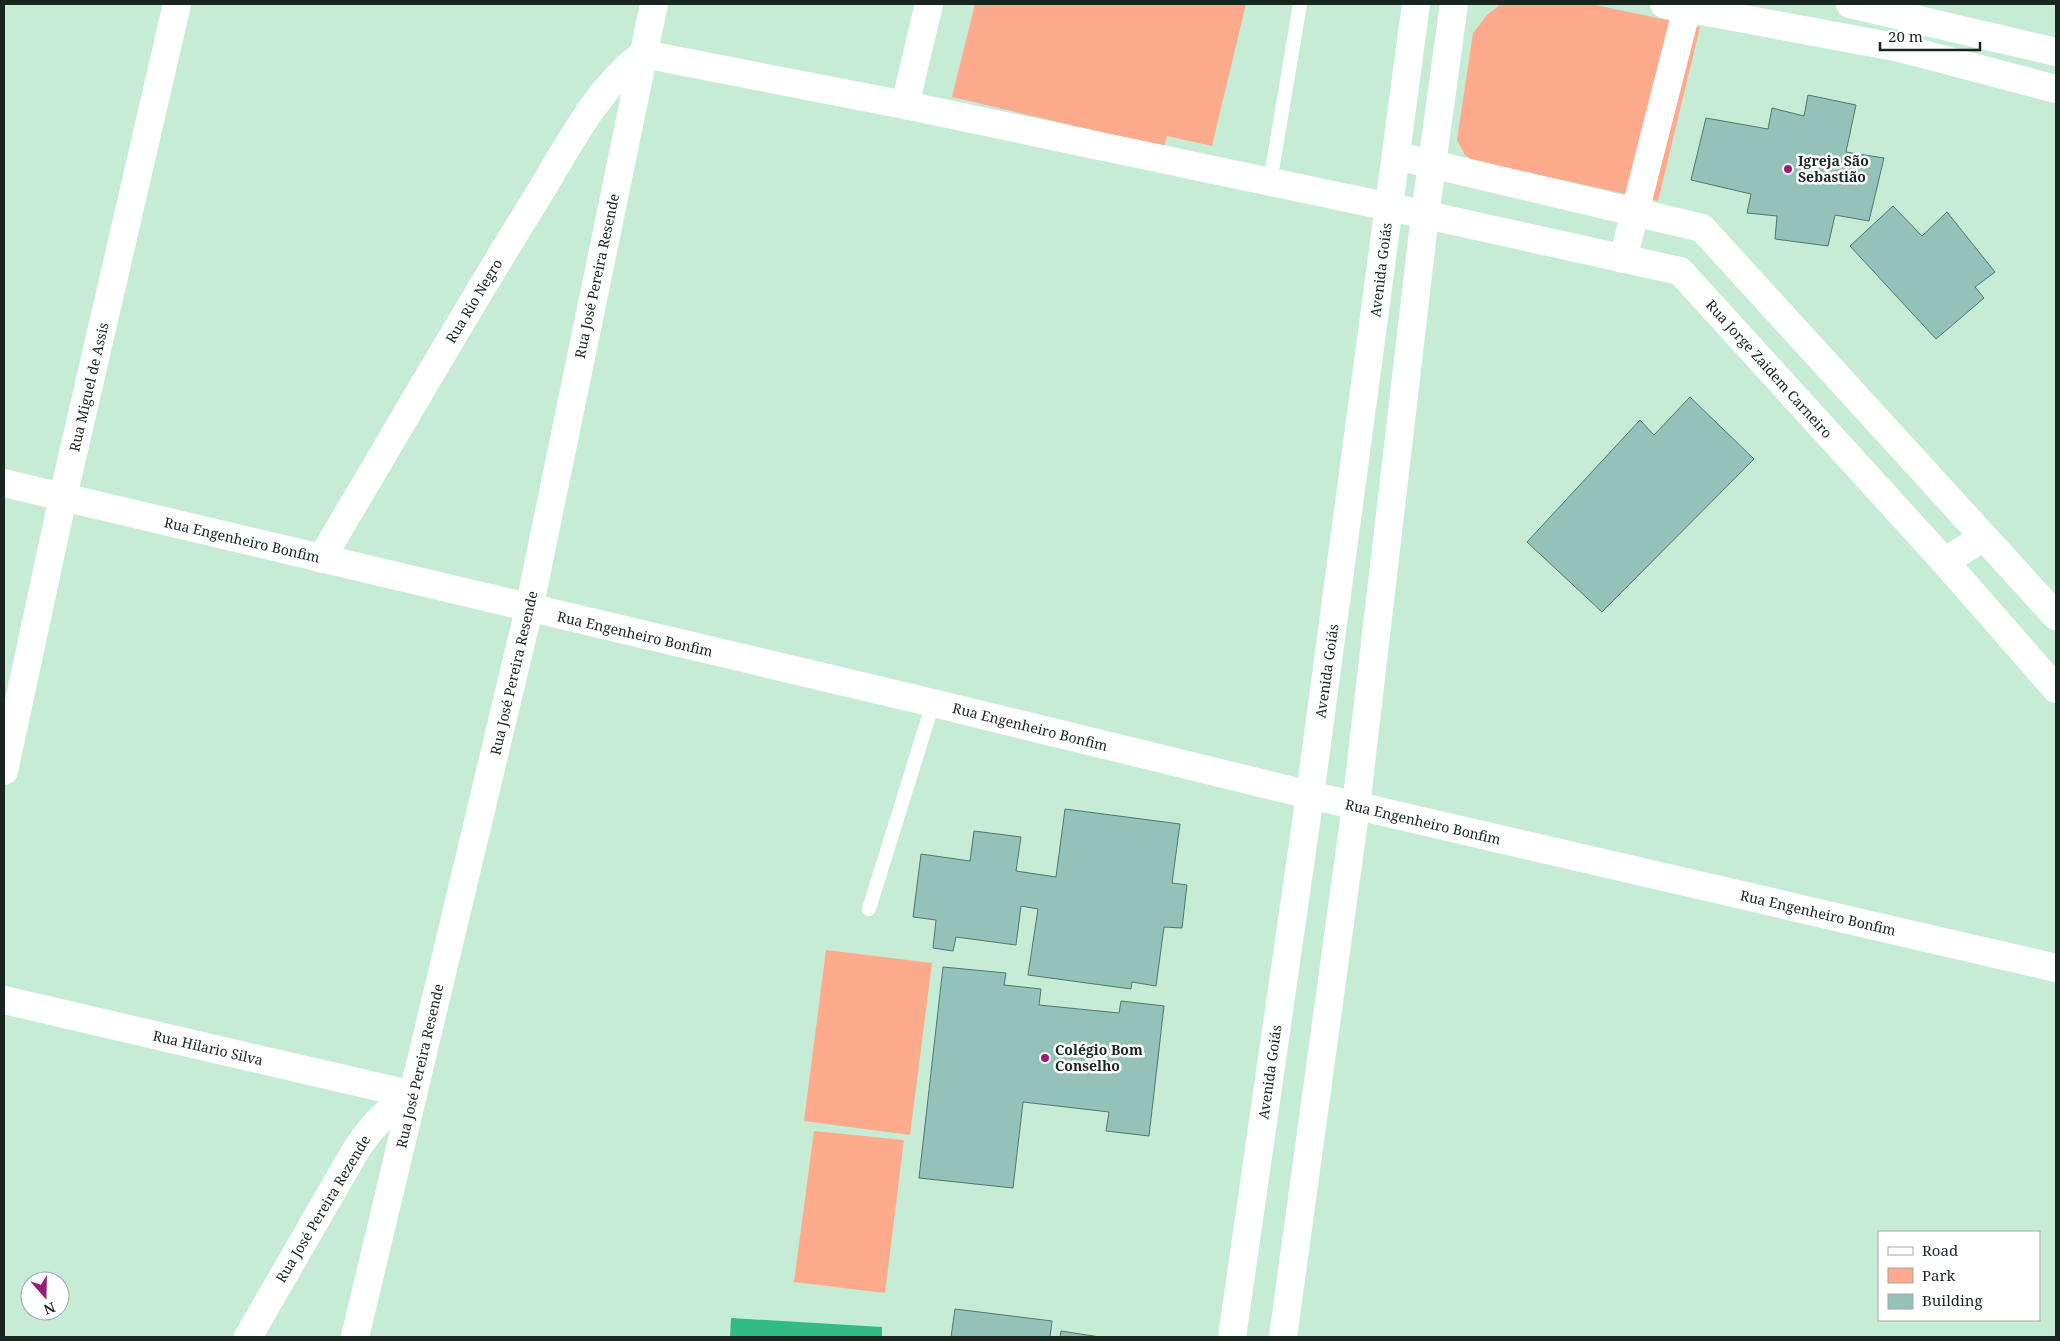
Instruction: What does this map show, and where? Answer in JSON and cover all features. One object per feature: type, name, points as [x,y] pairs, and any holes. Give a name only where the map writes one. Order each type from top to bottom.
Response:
[{"type":"street","name":"Rua Miguel de Assis","points":[[4,771],[63,497],[177,4]]},
{"type":"street","name":"Rua José Pereira Resende","points":[[355,1337],[530,608],[654,4]]},
{"type":"street","points":[[905,106],[928,4]]},
{"type":"street","name":"Avenida Goiás","points":[[1232,1337],[1310,796],[1416,4]]},
{"type":"street","points":[[1283,1337],[1356,806],[1425,215],[1454,4]]},
{"type":"street","points":[[1850,4],[1911,11],[2056,52]]},
{"type":"street","points":[[1623,259],[1680,5],[1900,48],[2056,89]]},
{"type":"street","name":"Rua Jorge Zaidem Carneiro","points":[[643,54],[905,106],[1390,207],[1680,271],[1945,562],[2056,689]]},
{"type":"street","name":"Rua Rio Negro","points":[[321,559],[511,240],[593,108],[626,67],[643,54]]},
{"type":"street","points":[[1397,156],[1702,228],[2056,616]]},
{"type":"street","name":"Rua Engenheiro Bonfim","points":[[4,483],[933,703],[1310,796],[2056,968]]},
{"type":"street","points":[[1945,562],[1983,537]]},
{"type":"street","name":"Rua Hilario Silva","points":[[4,1000],[412,1095]]},
{"type":"street","name":"Rua José Pereira Rezende","points":[[248,1337],[356,1150],[375,1123],[394,1105],[412,1095]]},
{"type":"lane","points":[[1270,182],[1300,4]]},
{"type":"lane","points":[[1900,48],[1911,11]]},
{"type":"lane","points":[[869,909],[933,703]]},
{"type":"green space","points":[[975,4],[1246,4],[1212,146],[1167,136],[1164,147],[952,97]]},
{"type":"green space","points":[[1501,4],[1591,4],[1700,27],[1658,201],[1472,160],[1465,155],[1457,140],[1473,33],[1488,14]]},
{"type":"green space","points":[[826,950],[932,963],[910,1135],[804,1121]]},
{"type":"green space","points":[[814,1131],[904,1140],[885,1293],[794,1282]]},
{"type":"shaded area","points":[[731,1318],[882,1327],[882,1337],[730,1337]]},
{"type":"building","name":"Igreja São Sebastião","points":[[1808,95],[1856,105],[1846,152],[1884,158],[1869,221],[1835,215],[1828,246],[1775,239],[1777,216],[1747,213],[1751,194],[1691,180],[1706,118],[1768,129],[1772,108],[1804,116]]},
{"type":"building","points":[[1893,206],[1922,236],[1947,212],[1995,272],[1975,287],[1984,298],[1936,339],[1850,246]]},
{"type":"building","points":[[1690,397],[1754,459],[1602,612],[1527,542],[1640,420],[1654,435]]},
{"type":"building","points":[[1065,809],[1180,824],[1172,883],[1187,885],[1182,928],[1164,927],[1156,986],[1132,982],[1131,989],[1028,975],[1038,909],[1021,906],[1016,945],[956,937],[953,951],[933,948],[936,920],[913,917],[921,854],[970,861],[974,831],[1021,837],[1016,871],[1056,877]]},
{"type":"building","name":"Colégio Bom Conselho","points":[[943,967],[1006,973],[1004,985],[1041,989],[1039,1005],[1119,1013],[1121,1001],[1164,1006],[1149,1136],[1106,1131],[1109,1112],[1023,1102],[1013,1188],[919,1178]]},
{"type":"building","points":[[955,1309],[1052,1321],[1050,1337],[951,1337]]},
{"type":"building","points":[[1061,1331],[1100,1337],[1060,1337]]},
{"type":"place","name":"Igreja São Sebastião","points":[[1788,169]]},
{"type":"place","name":"Colégio Bom Conselho","points":[[1045,1058]]}]
